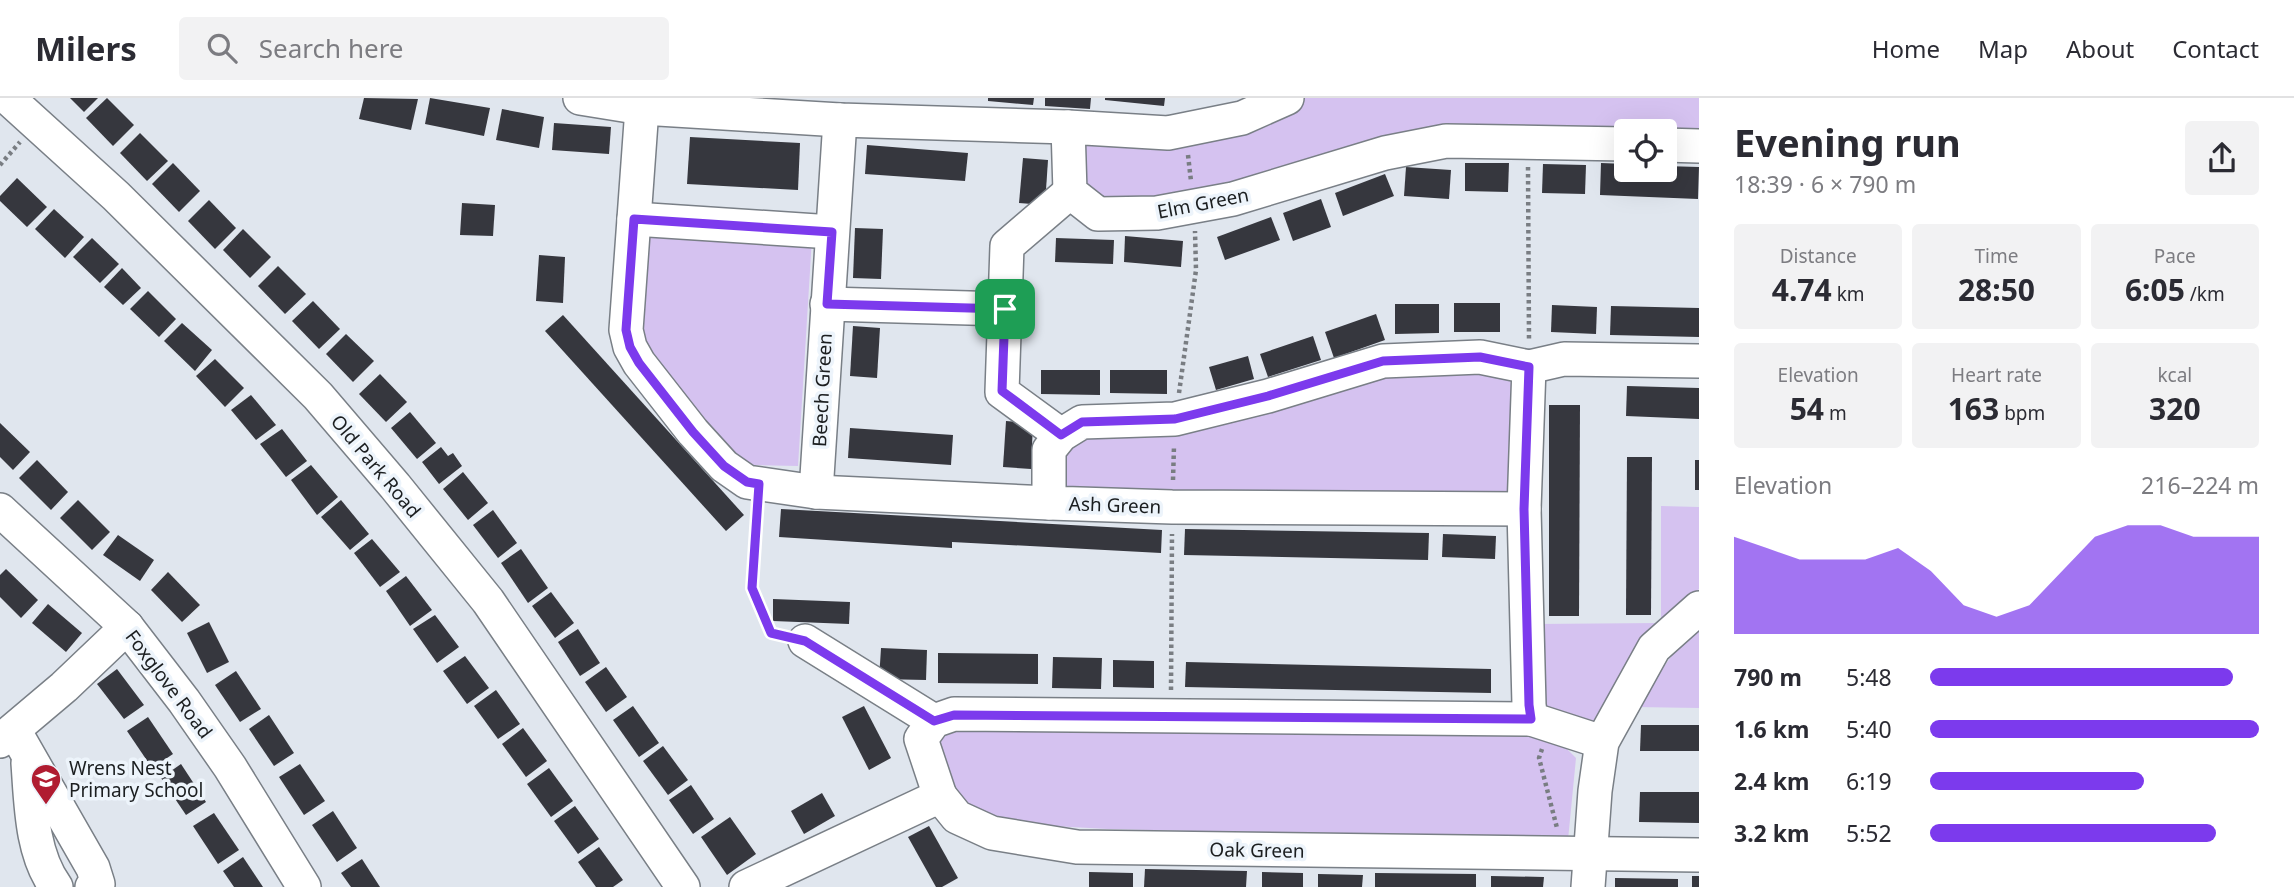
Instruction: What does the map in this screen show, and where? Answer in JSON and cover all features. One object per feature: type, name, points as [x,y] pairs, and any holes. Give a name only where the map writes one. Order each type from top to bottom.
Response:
[{"type":"street","name":"Old Park Road","points":[[8,98],[116,196],[318,396],[395,486],[488,601],[655,843],[682,887]]},
{"type":"street","points":[[580,98],[839,120],[1168,133],[1242,118],[1287,98]]},
{"type":"street","points":[[642,103],[626,330],[630,347],[639,363],[693,432],[724,466],[747,482],[816,492],[1049,503]]},
{"type":"street","name":"Beech Green","points":[[816,492],[839,120]]},
{"type":"street","points":[[1068,127],[1070,192],[1007,246],[1002,391],[1061,435],[1082,422],[1175,419],[1268,396],[1383,361],[1480,357],[1529,367],[1564,359],[1699,361]]},
{"type":"street","name":"Elm Green","points":[[1070,192],[1098,214],[1157,214],[1233,199],[1385,153],[1446,141],[1614,144]]},
{"type":"street","points":[[1677,145],[1699,146]]},
{"type":"street","points":[[634,219],[832,232]]},
{"type":"street","points":[[827,304],[1005,309]]},
{"type":"street","points":[[1529,367],[1524,509],[1529,705],[1541,722]]},
{"type":"street","name":"Ash Green","points":[[1061,435],[1049,450],[1049,503],[1172,507],[1524,509]]},
{"type":"street","name":"Foxglove Road","points":[[0,510],[127,627],[230,767],[304,887]]},
{"type":"street","points":[[1579,865],[1602,742],[1654,648],[1699,608]]},
{"type":"street","points":[[14,742],[64,687],[127,627]]},
{"type":"street","points":[[805,641],[934,721],[954,715],[1541,722],[1602,742]]},
{"type":"street","name":"Oak Green","points":[[934,721],[921,739],[940,796],[957,817],[992,833],[1077,847],[1579,865],[1699,855]]},
{"type":"street","points":[[14,742],[42,859],[55,887]]},
{"type":"street","points":[[14,742],[93,868],[98,884],[92,887]]},
{"type":"street","points":[[747,887],[940,796]]},
{"type":"path","points":[[1528,142],[1529,367]]},
{"type":"path","points":[[759,484],[752,588],[771,633],[805,641]]},
{"type":"path","points":[[1541,722],[1539,758],[1562,845],[1579,865]]},
{"type":"shaded area","points":[[1302,98],[1699,98],[1699,134],[1677,133],[1677,119],[1614,119],[1614,133],[1280,176],[1134,207],[1086,193],[1084,147],[1096,139]]},
{"type":"shaded area","points":[[644,225],[812,238],[798,466],[754,465],[735,455],[701,426],[636,329]]},
{"type":"shaded area","points":[[1384,372],[1508,374],[1514,395],[1512,486],[1503,494],[1056,491],[1056,456],[1081,433]]},
{"type":"shaded area","points":[[1661,506],[1699,507],[1699,589],[1661,621]]},
{"type":"shaded area","points":[[1699,622],[1699,708],[1635,707],[1691,629]]},
{"type":"shaded area","points":[[1659,623],[1592,724],[1534,709],[1535,624]]},
{"type":"shaded area","points":[[950,723],[1515,726],[1558,740],[1576,758],[1568,840],[1108,829],[995,823],[950,799],[936,734]]},
{"type":"building","points":[[70,98],[98,98],[84,112]]},
{"type":"building","points":[[107,98],[134,125],[113,146],[86,118]]},
{"type":"building","points":[[364,98],[418,99],[411,130],[359,119]]},
{"type":"building","points":[[430,98],[490,108],[484,136],[425,124]]},
{"type":"building","points":[[988,98],[1034,98],[1033,105],[988,101]]},
{"type":"building","points":[[1045,98],[1091,98],[1090,109],[1045,106]]},
{"type":"building","points":[[1105,98],[1165,98],[1164,106]]},
{"type":"building","points":[[502,109],[544,117],[539,148],[496,140]]},
{"type":"building","points":[[554,123],[611,127],[609,154],[552,150]]},
{"type":"building","points":[[140,133],[168,161],[147,181],[120,153]]},
{"type":"building","points":[[690,137],[800,143],[798,190],[687,184]]},
{"type":"building","points":[[867,145],[968,153],[965,181],[865,174]]},
{"type":"building","points":[[1023,158],[1048,160],[1045,205],[1019,203]]},
{"type":"building","points":[[173,163],[200,191],[179,212],[152,184]]},
{"type":"building","points":[[1465,163],[1509,163],[1508,192],[1465,191]]},
{"type":"building","points":[[1601,163],[1614,164],[1614,182],[1677,182],[1677,166],[1699,167],[1698,199],[1600,195]]},
{"type":"building","points":[[1543,164],[1586,165],[1585,194],[1542,193]]},
{"type":"building","points":[[1406,167],[1451,170],[1449,199],[1404,196]]},
{"type":"building","points":[[1385,174],[1394,196],[1343,216],[1335,193]]},
{"type":"building","points":[[17,178],[47,207],[27,227],[0,201],[0,196]]},
{"type":"building","points":[[1321,199],[1331,227],[1293,241],[1283,213]]},
{"type":"building","points":[[209,200],[236,228],[215,249],[188,221]]},
{"type":"building","points":[[462,203],[495,205],[493,236],[460,235]]},
{"type":"building","points":[[54,209],[84,237],[65,258],[35,229]]},
{"type":"building","points":[[1271,217],[1280,240],[1225,260],[1217,237]]},
{"type":"building","points":[[855,228],[883,229],[881,279],[853,278]]},
{"type":"building","points":[[243,229],[271,257],[250,278],[223,250]]},
{"type":"building","points":[[1125,236],[1183,241],[1181,267],[1124,262]]},
{"type":"building","points":[[92,238],[119,264],[100,283],[73,257]]},
{"type":"building","points":[[1056,238],[1114,240],[1113,264],[1055,262]]},
{"type":"building","points":[[539,255],[565,257],[563,303],[536,301]]},
{"type":"building","points":[[278,266],[306,294],[285,314],[258,286]]},
{"type":"building","points":[[122,268],[141,288],[123,305],[104,287]]},
{"type":"building","points":[[148,291],[176,319],[159,337],[130,309]]},
{"type":"building","points":[[313,301],[340,329],[319,349],[292,321]]},
{"type":"building","points":[[1454,303],[1500,303],[1500,332],[1454,332]]},
{"type":"building","points":[[1395,304],[1439,304],[1439,333],[1395,334]]},
{"type":"building","points":[[1552,305],[1597,307],[1596,334],[1551,332]]},
{"type":"building","points":[[1611,306],[1699,308],[1699,337],[1610,335]]},
{"type":"building","points":[[1376,314],[1385,340],[1334,358],[1325,332]]},
{"type":"building","points":[[563,315],[744,515],[726,531],[545,331]]},
{"type":"building","points":[[182,323],[212,350],[195,371],[164,341]]},
{"type":"building","points":[[853,326],[880,328],[877,378],[850,376]]},
{"type":"building","points":[[346,334],[374,361],[353,382],[326,354]]},
{"type":"building","points":[[1313,336],[1321,360],[1268,377],[1260,354]]},
{"type":"building","points":[[1248,356],[1254,379],[1216,390],[1209,367]]},
{"type":"building","points":[[215,359],[244,388],[225,407],[196,376]]},
{"type":"building","points":[[1041,370],[1100,370],[1100,395],[1041,394]]},
{"type":"building","points":[[1110,370],[1167,370],[1167,394],[1110,393]]},
{"type":"building","points":[[380,374],[407,402],[386,422],[359,394]]},
{"type":"building","points":[[1627,386],[1699,388],[1699,419],[1626,416]]},
{"type":"building","points":[[251,395],[276,425],[256,440],[231,410]]},
{"type":"building","points":[[1549,405],[1580,405],[1579,616],[1549,616]]},
{"type":"building","points":[[410,412],[436,443],[417,459],[391,428]]},
{"type":"building","points":[[1006,421],[1033,423],[1031,469],[1003,467]]},
{"type":"building","points":[[0,423],[30,452],[13,470],[0,457]]},
{"type":"building","points":[[850,428],[953,435],[951,465],[848,458]]},
{"type":"building","points":[[282,429],[307,461],[286,477],[260,444]]},
{"type":"building","points":[[441,447],[448,456],[453,453],[462,466],[439,484],[422,462]]},
{"type":"building","points":[[1627,457],[1652,457],[1651,615],[1626,615]]},
{"type":"building","points":[[37,460],[68,492],[51,510],[19,478]]},
{"type":"building","points":[[1695,460],[1699,460],[1699,490],[1695,490]]},
{"type":"building","points":[[311,465],[338,497],[317,515],[291,480]]},
{"type":"building","points":[[463,472],[488,503],[468,520],[443,489]]},
{"type":"building","points":[[78,500],[110,532],[92,550],[60,518]]},
{"type":"building","points":[[341,500],[369,534],[350,550],[321,517]]},
{"type":"building","points":[[781,509],[1162,530],[1161,553],[952,542],[952,548],[779,537]]},
{"type":"building","points":[[493,510],[517,543],[498,558],[473,525]]},
{"type":"building","points":[[1185,529],[1429,533],[1428,560],[1184,555]]},
{"type":"building","points":[[1443,534],[1496,536],[1495,559],[1442,557]]},
{"type":"building","points":[[118,535],[154,560],[140,581],[103,555]]},
{"type":"building","points":[[372,539],[400,572],[380,587],[354,553]]},
{"type":"building","points":[[521,549],[548,588],[528,603],[501,563]]},
{"type":"building","points":[[6,569],[38,600],[21,618],[0,597],[0,575]]},
{"type":"building","points":[[168,572],[200,605],[182,622],[151,590]]},
{"type":"building","points":[[406,576],[432,610],[410,626],[386,591]]},
{"type":"building","points":[[551,592],[574,623],[555,638],[532,606]]},
{"type":"building","points":[[773,599],[850,602],[849,624],[773,621]]},
{"type":"building","points":[[48,604],[82,633],[66,652],[32,623]]},
{"type":"building","points":[[435,615],[459,647],[437,663],[413,629]]},
{"type":"building","points":[[209,622],[229,662],[207,673],[187,633]]},
{"type":"building","points":[[578,629],[600,663],[580,676],[558,642]]},
{"type":"building","points":[[881,648],[927,650],[926,680],[879,679]]},
{"type":"building","points":[[938,653],[1038,654],[1038,684],[938,683]]},
{"type":"building","points":[[465,656],[489,688],[467,704],[443,671]]},
{"type":"building","points":[[1053,657],[1102,658],[1101,689],[1052,688]]},
{"type":"building","points":[[1113,660],[1154,661],[1154,688],[1113,687]]},
{"type":"building","points":[[1186,662],[1491,669],[1491,693],[1185,687]]},
{"type":"building","points":[[606,667],[627,697],[606,712],[585,682]]},
{"type":"building","points":[[117,669],[144,705],[124,719],[97,684]]},
{"type":"building","points":[[236,671],[261,709],[240,722],[215,685]]},
{"type":"building","points":[[496,690],[520,724],[498,739],[474,706]]},
{"type":"building","points":[[633,706],[659,743],[639,757],[613,720]]},
{"type":"building","points":[[864,706],[891,758],[869,770],[842,717]]},
{"type":"building","points":[[269,715],[294,753],[274,766],[249,729]]},
{"type":"building","points":[[148,717],[173,754],[152,768],[127,731]]},
{"type":"building","points":[[1641,725],[1699,725],[1699,751],[1640,751]]},
{"type":"building","points":[[523,728],[547,761],[526,777],[502,744]]},
{"type":"building","points":[[663,746],[688,780],[668,795],[643,761]]},
{"type":"building","points":[[181,764],[206,802],[186,815],[161,778]]},
{"type":"building","points":[[300,764],[325,801],[304,815],[279,777]]},
{"type":"building","points":[[549,768],[573,801],[551,817],[527,784]]},
{"type":"building","points":[[691,785],[714,819],[693,834],[669,800]]},
{"type":"building","points":[[1640,792],[1699,792],[1699,823],[1639,822]]},
{"type":"building","points":[[822,793],[835,816],[804,834],[791,811]]},
{"type":"building","points":[[575,806],[599,839],[578,854],[554,821]]},
{"type":"building","points":[[333,811],[357,848],[337,862],[312,825]]},
{"type":"building","points":[[214,813],[239,850],[218,864],[193,826]]},
{"type":"building","points":[[730,817],[756,854],[727,875],[701,837]]},
{"type":"building","points":[[929,826],[958,878],[942,887],[936,887],[908,837]]},
{"type":"building","points":[[599,847],[623,880],[613,887],[596,887],[578,862]]},
{"type":"building","points":[[243,857],[263,887],[234,887],[223,871]]},
{"type":"building","points":[[362,859],[380,887],[351,887],[341,873]]},
{"type":"building","points":[[1145,869],[1247,871],[1246,887],[1144,887]]},
{"type":"building","points":[[1089,872],[1133,873],[1133,887],[1089,887]]},
{"type":"building","points":[[1262,872],[1303,873],[1303,887],[1262,887]]},
{"type":"building","points":[[1375,873],[1476,874],[1476,887],[1375,887]]},
{"type":"building","points":[[1318,874],[1363,875],[1362,887],[1318,887]]},
{"type":"building","points":[[1491,876],[1544,877],[1543,887],[1491,887]]},
{"type":"building","points":[[1692,876],[1699,876],[1699,887],[1692,887]]},
{"type":"building","points":[[1615,878],[1678,879],[1678,887],[1615,887]]},
{"type":"place","name":"Wrens Nest Primary School","points":[[46,806]]},
{"type":"route","points":[[634,219],[832,232],[827,304],[1005,309],[1002,391],[1061,435],[1082,422],[1175,419],[1268,396],[1383,361],[1480,357],[1529,367],[1524,509],[1531,719],[954,715],[934,721],[805,641],[771,633],[752,588],[759,484],[747,482],[724,466],[693,432],[639,363],[630,347],[626,330],[634,219]]}]
